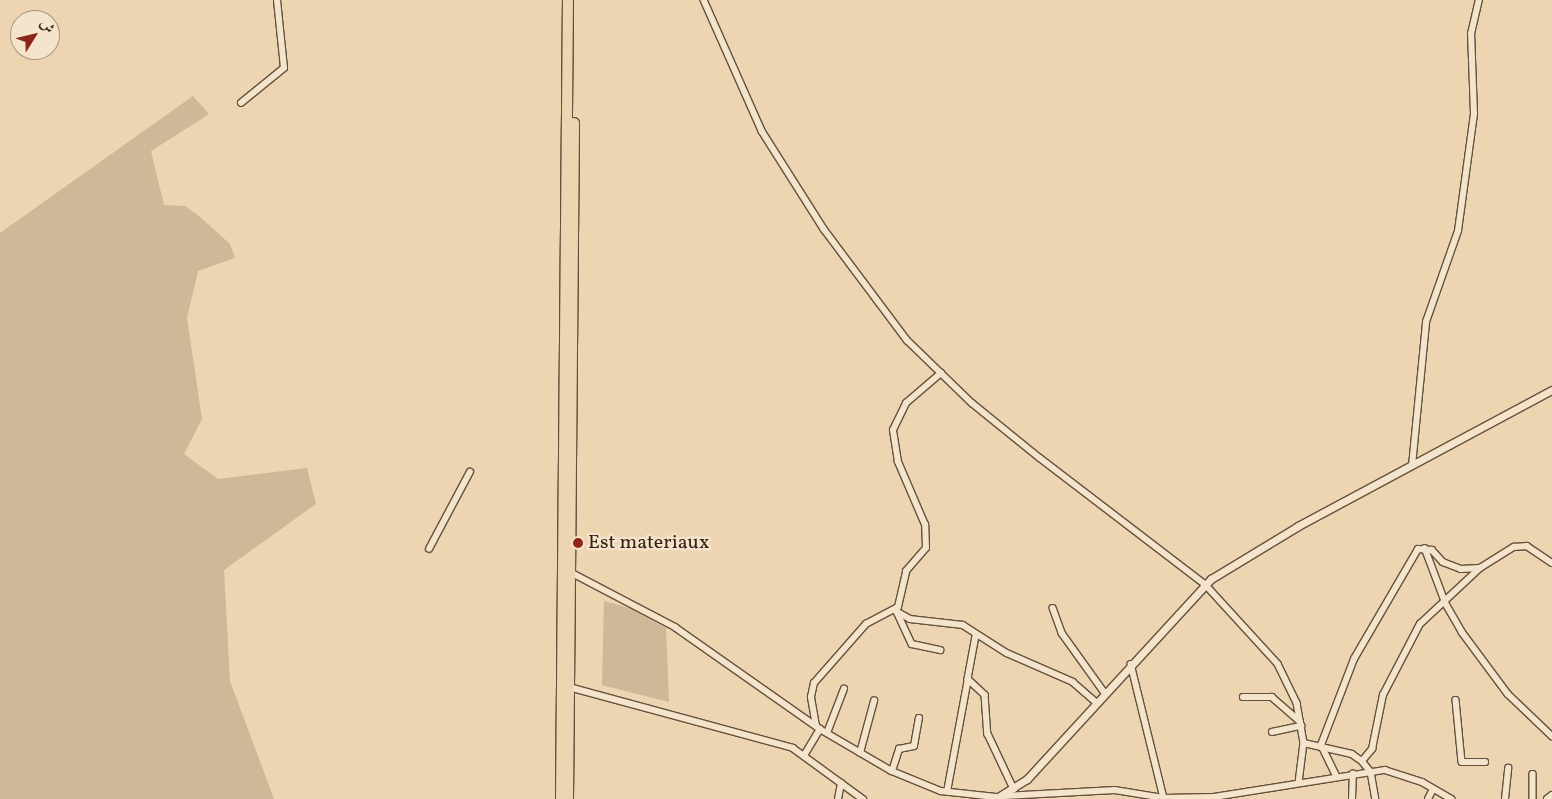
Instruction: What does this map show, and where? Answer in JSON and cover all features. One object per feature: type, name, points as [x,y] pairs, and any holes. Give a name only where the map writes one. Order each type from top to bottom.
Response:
[{"type":"highway","points":[[561,799],[568,0]]},
{"type":"highway","points":[[568,799],[575,0]]},
{"type":"street","points":[[241,103],[284,68],[277,0]]},
{"type":"street","points":[[704,0],[762,131],[858,276],[907,340],[941,373],[1040,458],[1205,584],[1278,664],[1293,691],[1304,743],[1299,783]]},
{"type":"street","points":[[1412,466],[1426,322],[1458,231],[1474,114],[1471,34],[1479,0]]},
{"type":"street","points":[[940,650],[912,644],[896,612],[908,566],[927,544],[925,525],[898,462],[894,421],[912,396],[941,373]]},
{"type":"street","points":[[1004,796],[1014,789],[1205,584],[1298,526],[1552,390]]},
{"type":"street","points":[[429,549],[470,472]]},
{"type":"street","points":[[1362,761],[1372,748],[1383,695],[1420,624],[1446,604],[1480,568],[1514,547],[1527,546],[1552,563]]},
{"type":"street","points":[[1336,776],[1321,745],[1354,659],[1418,549],[1425,548],[1443,562],[1461,569],[1480,568]]},
{"type":"street","points":[[1425,548],[1446,604],[1508,694],[1552,736]]},
{"type":"street","points":[[570,572],[675,627],[818,728],[860,753],[892,770],[947,792],[995,798],[1115,790],[1164,798],[1212,798],[1336,776],[1390,771],[1434,789],[1451,799]]},
{"type":"street","points":[[1053,608],[1062,633],[1105,693]]},
{"type":"street","points":[[896,612],[910,620],[952,621],[976,636],[1073,682],[1096,702]]},
{"type":"street","points":[[805,754],[818,728],[811,697],[814,683],[866,624],[896,612]]},
{"type":"street","points":[[947,792],[976,636]]},
{"type":"street","points":[[1131,664],[1164,798]]},
{"type":"street","points":[[968,679],[985,695],[988,734],[1014,789]]},
{"type":"street","points":[[569,687],[805,754],[863,799]]},
{"type":"street","points":[[827,733],[844,689]]},
{"type":"street","points":[[1243,697],[1272,697],[1300,723]]},
{"type":"street","points":[[1456,700],[1462,762],[1485,762]]},
{"type":"street","points":[[860,753],[874,701]]},
{"type":"street","points":[[892,770],[898,749],[914,746],[919,718]]},
{"type":"street","points":[[1272,732],[1300,723]]},
{"type":"street","points":[[1304,743],[1321,745],[1362,761],[1371,772],[1376,799]]},
{"type":"street","points":[[1505,799],[1508,768]]},
{"type":"street","points":[[1352,799],[1353,774]]},
{"type":"street","points":[[1533,774],[1533,799]]},
{"type":"street","points":[[838,799],[841,783]]},
{"type":"street","points":[[1428,799],[1434,789]]},
{"type":"street","points":[[1547,799],[1552,795]]},
{"type":"shaded area","points":[[193,96],[209,114],[151,151],[164,205],[185,206],[199,216],[230,244],[235,258],[198,271],[187,318],[202,419],[184,454],[218,479],[307,468],[316,504],[224,570],[230,681],[274,799],[0,799],[0,233]]},
{"type":"shaded area","points":[[604,601],[629,608],[666,628],[669,702],[602,685]]},
{"type":"place","name":"Est materiaux","points":[[578,543]]}]
